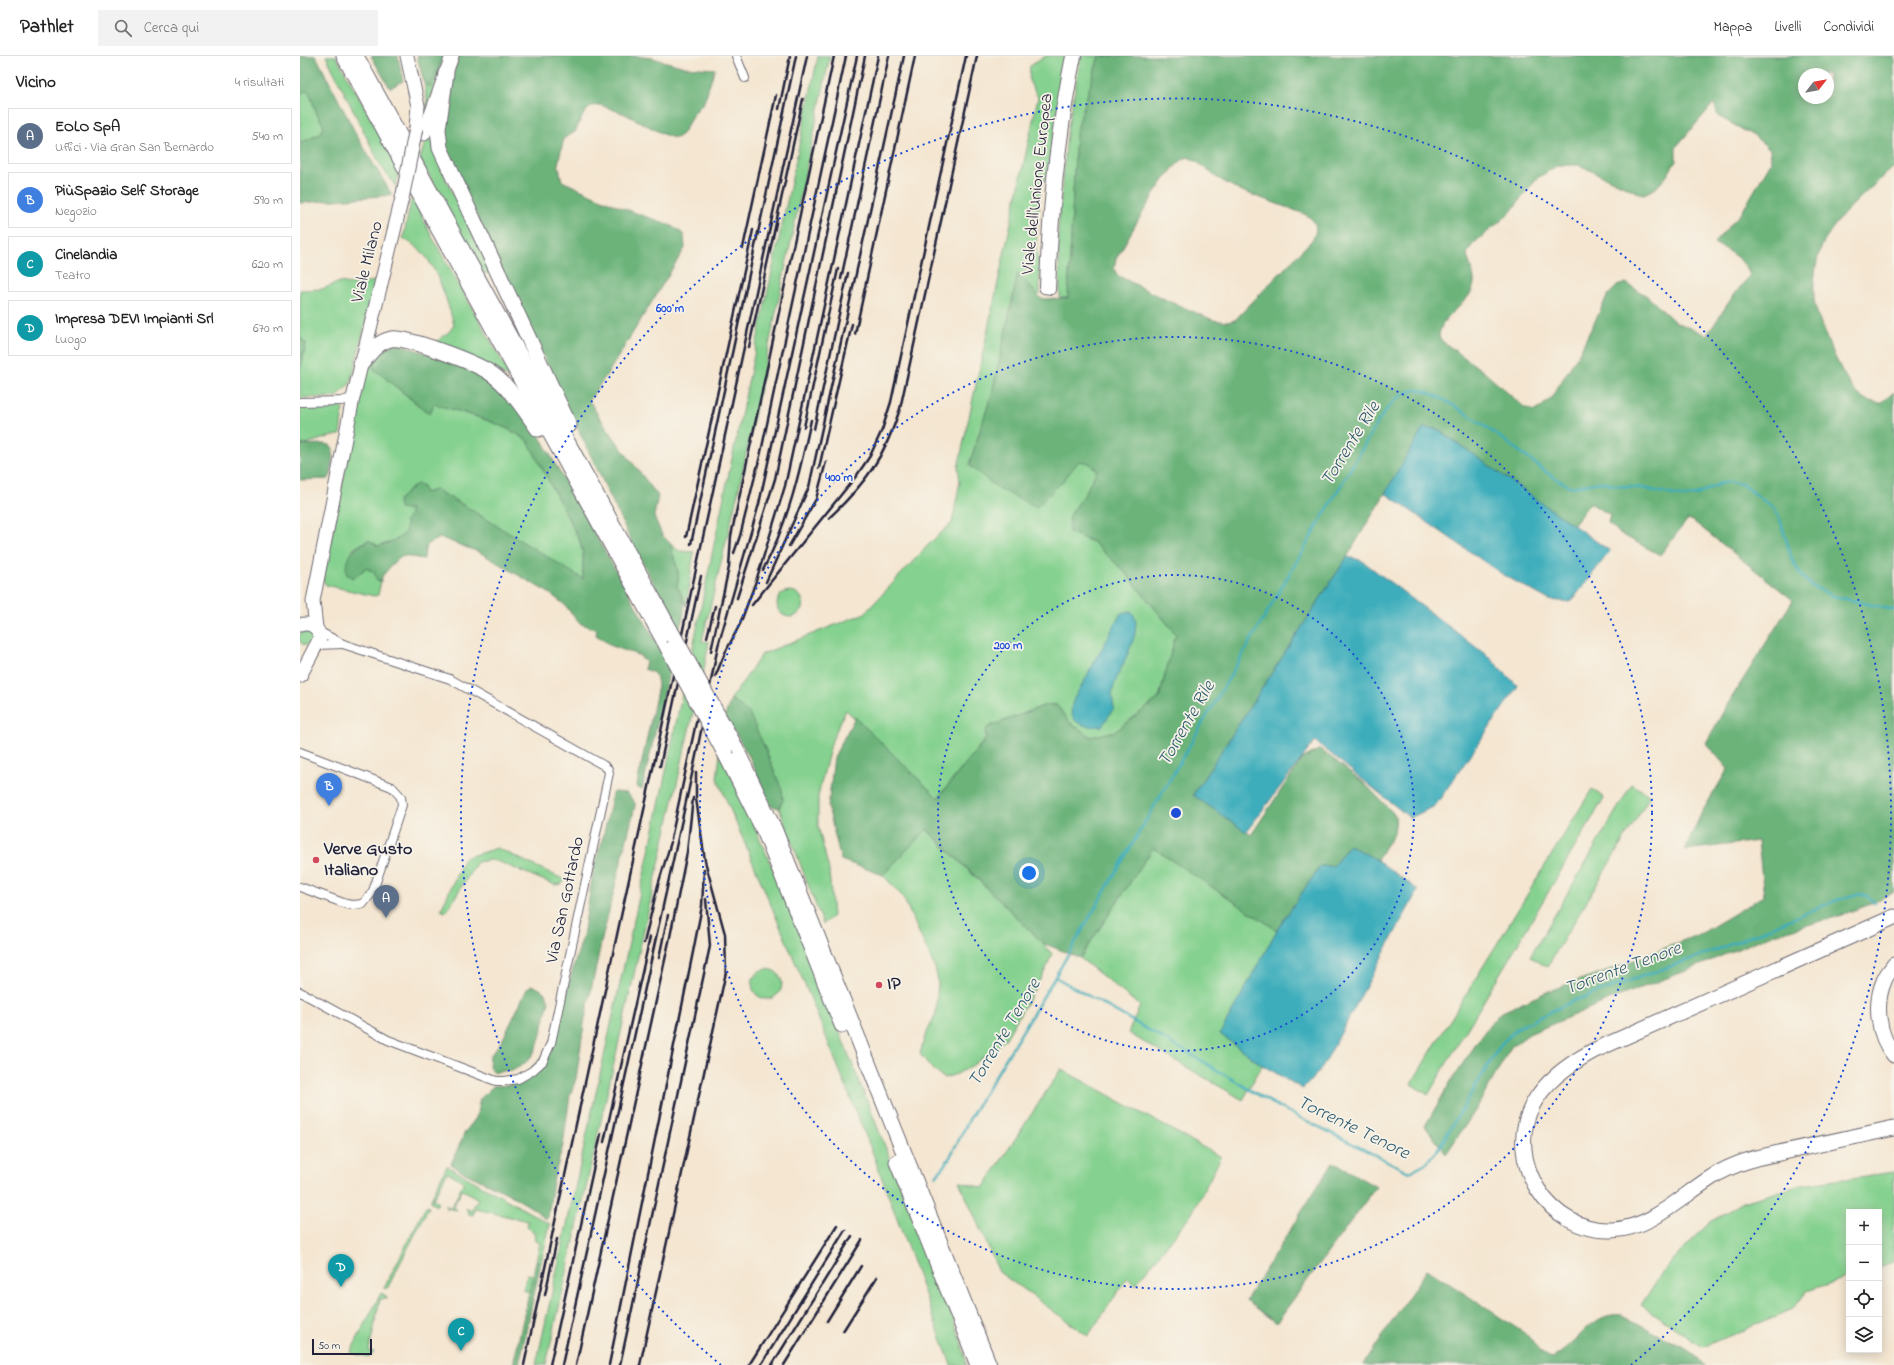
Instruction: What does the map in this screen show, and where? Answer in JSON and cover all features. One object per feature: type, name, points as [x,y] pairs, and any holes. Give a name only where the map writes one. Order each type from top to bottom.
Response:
[{"type":"highway","points":[[344,56],[603,517]]},
{"type":"highway","points":[[356,56],[603,517],[672,643],[732,743],[756,789],[781,846],[966,1321],[978,1365]]},
{"type":"highway","points":[[446,73],[438,129],[440,148],[581,451],[603,517]]},
{"type":"highway","points":[[361,364],[380,343],[392,339],[406,340],[463,360],[488,372],[509,390],[528,413],[603,517]]},
{"type":"highway","points":[[672,643],[766,835],[966,1321],[989,1365]]},
{"type":"highway","points":[[1894,917],[1593,1051],[1573,1062],[1551,1080],[1533,1104],[1525,1124],[1524,1149],[1528,1169],[1537,1189],[1546,1202],[1557,1213],[1582,1226],[1611,1230],[1637,1225],[1659,1215],[1724,1170],[1756,1158],[1894,1128]]},
{"type":"highway","points":[[1894,965],[1884,980],[1881,988],[1879,1018],[1882,1035],[1887,1047],[1894,1055]]},
{"type":"highway","points":[[966,1321],[972,1365]]},
{"type":"highway","points":[[966,1321],[996,1365]]},
{"type":"main road","name":"Viale Milano","points":[[407,56],[418,106],[420,131]]},
{"type":"main road","name":"Viale Milano","points":[[313,601],[353,398],[409,168],[420,131],[452,56]]},
{"type":"main road","points":[[313,601],[300,624],[309,624],[317,630]]},
{"type":"main road","points":[[300,676],[320,638],[317,630],[313,601]]},
{"type":"main road","points":[[300,650],[306,651],[316,647]]},
{"type":"street","points":[[736,56],[745,78]]},
{"type":"street","name":"Viale dell'Unione Europea","points":[[1070,56],[1054,146],[1046,240],[1044,289],[1051,290],[1052,237],[1060,152],[1077,56]]},
{"type":"street","points":[[300,402],[341,401],[353,398]]},
{"type":"street","name":"Via San Gottardo","points":[[300,992],[388,1040],[485,1078],[504,1082],[518,1079],[532,1071],[543,1061],[551,1043],[609,773],[608,769],[603,765],[450,678],[343,644],[317,630]]},
{"type":"street","name":"Via San Gottardo","points":[[316,647],[343,644]]},
{"type":"street","points":[[300,752],[392,787],[401,797],[402,805],[373,891],[363,904],[346,904],[300,887]]},
{"type":"green space","points":[[300,56],[316,56],[357,136],[392,195],[300,203],[300,143],[320,134],[324,126],[317,114],[309,92],[305,91],[300,96]]},
{"type":"green space","points":[[326,56],[336,56],[399,169],[396,187],[381,166]]},
{"type":"green space","points":[[371,56],[398,56],[403,81],[390,88]]},
{"type":"green space","points":[[417,56],[443,56],[431,87],[424,83]]},
{"type":"green space","points":[[443,56],[446,56],[426,110],[427,100],[424,83],[431,87]]},
{"type":"green space","points":[[459,56],[632,56],[652,58],[685,67],[715,69],[704,102],[694,113],[682,134],[676,138],[667,136],[625,114],[600,105],[591,106],[583,115],[575,132],[564,138],[558,164],[562,181],[617,206],[668,224],[684,235],[685,248],[608,373],[589,400],[622,449],[658,496],[654,516],[662,535],[671,544],[678,570],[677,586],[682,597],[684,607],[683,617],[679,629],[637,553],[444,147],[447,89]]},
{"type":"green space","points":[[818,56],[830,56],[739,488],[702,641],[709,642],[703,674],[692,652],[738,428]]},
{"type":"green space","points":[[1046,56],[1067,56],[1047,176],[1041,185],[1036,247],[1040,270],[1040,294],[1037,295],[1018,274],[993,390],[969,465],[1063,481],[1079,460],[1089,463],[1097,470],[1084,496],[1070,515],[1069,532],[1093,542],[1123,570],[1176,634],[1159,698],[1116,731],[1091,737],[1068,721],[1057,705],[1046,705],[988,727],[985,733],[986,738],[938,798],[846,710],[832,740],[818,796],[818,826],[829,870],[833,916],[823,924],[779,808],[783,800],[763,745],[748,717],[731,699],[762,654],[865,613],[931,542],[952,523],[960,481],[958,468],[1038,97],[1029,81],[1030,66]]},
{"type":"green space","points":[[1081,56],[1099,56],[1076,133],[1068,298],[1060,298],[1058,230],[1067,133]]},
{"type":"green space","points":[[1099,56],[1894,56],[1894,167],[1851,207],[1831,230],[1819,254],[1814,280],[1814,300],[1827,339],[1846,379],[1853,389],[1864,399],[1881,403],[1894,392],[1894,892],[1868,905],[1836,917],[1768,936],[1691,969],[1609,1000],[1529,1034],[1511,1047],[1475,1111],[1446,1154],[1425,1126],[1451,1081],[1489,1025],[1500,1013],[1549,991],[1622,965],[1702,933],[1764,896],[1758,841],[1685,850],[1702,812],[1728,769],[1706,743],[1727,705],[1793,600],[1693,521],[1688,519],[1660,555],[1621,534],[1608,523],[1610,515],[1590,503],[1573,525],[1437,429],[1424,428],[1347,557],[1193,795],[1251,835],[1302,759],[1320,749],[1363,782],[1396,816],[1394,834],[1377,860],[1349,845],[1333,866],[1320,866],[1277,930],[1153,848],[1080,958],[1043,943],[927,829],[883,875],[841,860],[828,807],[834,757],[855,717],[938,798],[986,739],[986,730],[988,727],[1046,705],[1057,705],[1068,721],[1091,737],[1116,731],[1159,698],[1176,634],[1123,570],[1093,542],[1069,532],[1070,515],[1084,496],[1097,470],[1089,463],[1079,461],[1063,481],[1037,507],[999,489],[969,465],[993,390],[1018,273],[1041,299],[1068,298],[1076,133]],"holes":[[[1714,103],[1718,116],[1754,136],[1770,149],[1771,162],[1742,212],[1714,243],[1730,252],[1740,260],[1748,270],[1750,276],[1733,297],[1707,335],[1675,322],[1647,296],[1626,283],[1617,286],[1608,295],[1578,355],[1551,398],[1540,408],[1534,411],[1524,407],[1484,372],[1442,341],[1439,337],[1444,321],[1462,304],[1472,291],[1474,283],[1467,253],[1473,244],[1510,213],[1536,179],[1558,165],[1579,165],[1644,194],[1656,188],[1666,177],[1676,161],[1676,147]],[[1188,157],[1196,161],[1216,177],[1239,190],[1306,215],[1313,221],[1316,227],[1312,240],[1235,320],[1227,322],[1213,320],[1162,298],[1117,275],[1114,268],[1116,259],[1149,202],[1170,172],[1180,162]]]},
{"type":"green space","points":[[305,91],[309,91],[317,114],[324,126],[320,134],[300,143],[300,96]]},
{"type":"green space","points":[[432,137],[445,177],[491,272],[487,274],[481,270],[420,159],[425,142]]},
{"type":"green space","points":[[412,197],[431,235],[512,379],[436,342],[450,331],[454,325],[445,296],[432,266],[421,251],[403,238]]},
{"type":"green space","points":[[376,281],[351,382],[337,397],[300,398],[300,370],[306,343],[300,338],[300,290],[322,289],[340,282],[350,284]]},
{"type":"green space","points":[[300,338],[306,343],[300,370]]},
{"type":"green space","points":[[396,343],[485,373],[535,428],[667,661],[670,668],[642,789],[638,788],[637,785],[658,686],[655,674],[644,669],[646,661],[641,658],[641,656],[612,646],[596,635],[597,630],[579,623],[564,604],[549,593],[479,552],[441,538],[429,543],[425,549],[424,559],[404,556],[398,558],[383,575],[381,581],[377,581],[374,572],[366,568],[353,578],[347,575],[346,569],[348,558],[359,546],[369,540],[378,546],[394,541],[404,533],[406,529],[406,520],[410,516],[410,509],[399,509],[398,500],[417,484],[423,487],[425,493],[436,490],[465,506],[583,579],[583,554],[580,541],[528,441],[495,423],[434,404],[430,414],[368,364],[374,354]]},
{"type":"green space","points":[[368,364],[429,414],[434,404],[495,423],[528,441],[580,541],[583,554],[583,580],[465,506],[436,490],[425,493],[412,487],[406,493],[403,510],[410,509],[410,517],[406,520],[406,529],[404,533],[394,541],[385,544],[378,546],[368,540],[353,549],[356,576],[366,568],[374,572],[377,581],[381,581],[378,595],[374,596],[326,585],[323,580]]},
{"type":"green space","points":[[339,404],[343,410],[340,435],[300,445],[300,405]]},
{"type":"green space","points":[[300,445],[330,445],[333,448],[331,475],[328,479],[300,480]]},
{"type":"green space","points":[[671,544],[679,551],[694,552],[686,606],[677,586],[678,570]]},
{"type":"green space","points":[[790,591],[799,595],[803,604],[799,613],[790,617],[781,613],[777,604],[781,595]]},
{"type":"green space","points":[[303,631],[309,631],[313,635],[313,641],[309,645],[303,645],[299,641],[299,635]]},
{"type":"green space","points":[[683,689],[694,708],[546,1365],[536,1365],[654,829]]},
{"type":"green space","points":[[731,699],[749,713],[765,748],[782,790],[783,800],[779,808],[771,806],[750,758],[725,716]]},
{"type":"green space","points":[[720,754],[737,787],[791,910],[947,1302],[961,1340],[967,1365],[951,1365],[873,1154],[810,997],[717,778]]},
{"type":"green space","points":[[1632,784],[1650,796],[1547,967],[1530,957]]},
{"type":"green space","points":[[1592,789],[1604,798],[1428,1095],[1411,1084]]},
{"type":"green space","points":[[612,793],[627,793],[635,803],[635,806],[601,943],[584,1024],[576,1079],[570,1095],[563,1145],[553,1181],[548,1217],[546,1219],[534,1209],[509,1194],[461,1171],[451,1164],[465,1132],[476,1118],[480,1099],[493,1086],[512,1085],[516,1083],[554,1045],[571,975],[583,936],[594,866],[602,841]]},
{"type":"green space","points":[[926,829],[1043,943],[1052,954],[1045,971],[1005,1040],[973,1065],[957,1074],[944,1078],[933,1070],[920,1054],[924,1039],[936,1013],[938,981],[935,968],[903,897],[883,875]]},
{"type":"green space","points":[[497,848],[565,880],[562,884],[555,885],[499,862],[491,860],[477,862],[447,910],[445,912],[441,910],[464,858]]},
{"type":"green space","points":[[1153,848],[1277,930],[1220,1034],[1262,1065],[1243,1100],[1128,1033],[1140,1006],[1080,958]]},
{"type":"green space","points":[[767,969],[778,973],[782,984],[778,995],[767,999],[756,995],[752,984],[756,973]]},
{"type":"green space","points":[[531,985],[543,991],[549,1002],[536,1049],[524,1064],[512,1070],[494,1073],[489,1067],[490,1056],[503,1039],[527,989]]},
{"type":"green space","points":[[1061,1069],[1221,1157],[1191,1215],[1135,1285],[1128,1277],[1088,1336],[999,1272],[959,1181],[983,1188]]},
{"type":"green space","points":[[1333,1162],[1376,1187],[1276,1323],[1246,1300]]},
{"type":"green space","points":[[447,1166],[550,1224],[541,1262],[536,1261],[540,1243],[535,1241],[534,1232],[527,1227],[528,1221],[475,1209],[473,1215],[469,1214],[466,1208],[471,1211],[478,1199],[462,1190],[453,1206],[457,1210],[446,1208],[445,1205],[451,1208],[464,1182],[453,1175],[447,1173],[433,1199],[438,1202],[436,1206],[431,1202],[431,1198]]},
{"type":"green space","points":[[1894,1172],[1894,1262],[1882,1266],[1882,1209],[1846,1209],[1846,1278],[1807,1291],[1793,1309],[1703,1347],[1641,1305],[1663,1271],[1707,1224],[1743,1202],[1801,1185]]},
{"type":"green space","points":[[426,1206],[429,1207],[387,1289],[384,1288]]},
{"type":"green space","points":[[536,1261],[541,1262],[519,1365],[513,1365]]},
{"type":"green space","points":[[1427,1269],[1527,1335],[1541,1352],[1552,1358],[1570,1345],[1593,1323],[1611,1315],[1622,1315],[1684,1348],[1706,1365],[1363,1365]]},
{"type":"green space","points":[[527,1274],[533,1275],[529,1292],[523,1290]]},
{"type":"green space","points":[[381,1293],[385,1295],[386,1299],[380,1299],[369,1351],[374,1352],[370,1357],[350,1353]]},
{"type":"water","points":[[1423,428],[1437,429],[1610,551],[1571,602],[1549,600],[1502,574],[1385,493]]},
{"type":"water","points":[[1347,557],[1361,560],[1489,657],[1518,686],[1435,806],[1410,818],[1315,741],[1246,832],[1193,795]]},
{"type":"water","points":[[1131,611],[1135,618],[1136,627],[1130,648],[1113,689],[1112,697],[1114,708],[1102,726],[1083,725],[1077,722],[1071,711],[1075,696],[1121,613]]},
{"type":"water","points":[[1349,845],[1377,860],[1418,890],[1322,1068],[1303,1089],[1262,1065],[1220,1034],[1277,930],[1320,866],[1333,866]]},
{"type":"waterway","name":"Torrente Rile","points":[[936,1176],[949,1159],[970,1118],[1055,977],[1376,425],[1393,402],[1403,394],[1417,390],[1429,393],[1445,401],[1485,426],[1553,477],[1571,487],[1600,482],[1619,486],[1642,488],[1684,497],[1696,495],[1719,484],[1728,482],[1742,484],[1775,509],[1781,522],[1792,560],[1803,578],[1812,586],[1833,596],[1894,610]]},
{"type":"waterway","name":"Torrente Tenore","points":[[1055,977],[1175,1045],[1277,1106],[1409,1172],[1426,1163],[1438,1149],[1501,1044],[1519,1027],[1573,1001],[1719,949],[1837,900],[1858,894],[1867,896],[1875,903]]},
{"type":"railway","points":[[779,109],[790,56]]},
{"type":"railway","points":[[691,544],[796,56]]},
{"type":"railway","points":[[524,1365],[807,56]]},
{"type":"railway","points":[[711,651],[729,567],[731,536],[834,56]]},
{"type":"railway","points":[[734,553],[740,536],[761,452],[846,56]]},
{"type":"railway","points":[[562,1365],[696,756],[718,646],[759,504],[857,56]]},
{"type":"railway","points":[[737,598],[775,479],[865,56]]},
{"type":"railway","points":[[715,677],[740,624],[756,581],[785,486],[878,56]]},
{"type":"railway","points":[[841,279],[889,56]]},
{"type":"railway","points":[[766,582],[809,487],[904,56]]},
{"type":"railway","points":[[855,334],[915,56]]},
{"type":"railway","points":[[752,605],[857,475],[870,456],[882,430],[891,402],[966,56]]},
{"type":"railway","points":[[829,518],[864,481],[872,469],[887,442],[900,409],[977,56]]},
{"type":"railway","points":[[743,248],[776,95]]},
{"type":"railway","points":[[749,347],[803,99]]},
{"type":"railway","points":[[686,537],[753,230]]},
{"type":"railway","points":[[804,427],[838,269]]},
{"type":"railway","points":[[814,429],[848,273]]},
{"type":"railway","points":[[819,468],[852,324]]},
{"type":"railway","points":[[763,570],[780,534],[798,477],[811,420]]},
{"type":"railway","points":[[789,546],[816,499],[826,462]]},
{"type":"railway","points":[[660,766],[701,576]]},
{"type":"railway","points":[[707,637],[715,606]]},
{"type":"railway","points":[[671,839],[697,718]]},
{"type":"railway","points":[[640,1365],[726,972],[725,934],[705,861],[696,798],[696,772]]},
{"type":"railway","points":[[576,1365],[670,937],[687,852],[693,798]]},
{"type":"railway","points":[[644,943],[658,885],[671,842]]},
{"type":"railway","points":[[609,1365],[702,906],[704,869]]},
{"type":"railway","points":[[620,1365],[710,946],[706,899]]},
{"type":"railway","points":[[659,958],[668,915]]},
{"type":"railway","points":[[604,1142],[650,937]]},
{"type":"railway","points":[[550,1365],[601,1134]]},
{"type":"railway","points":[[749,1365],[837,1225]]},
{"type":"railway","points":[[761,1365],[845,1230]]},
{"type":"railway","points":[[772,1365],[852,1236]]},
{"type":"railway","points":[[545,1295],[557,1239]]},
{"type":"railway","points":[[784,1365],[862,1240]]},
{"type":"railway","points":[[827,1321],[861,1266]]},
{"type":"railway","points":[[843,1331],[877,1277]]},
{"type":"place","name":"PiùSpazio Self Storage","points":[[329,806]]},
{"type":"place","name":"Verve Gusto Italiano","points":[[316,860]]},
{"type":"place","name":"EOLO SpA","points":[[386,918]]},
{"type":"place","name":"IP","points":[[879,985]]},
{"type":"place","name":"Impresa DEVI Impianti Srl","points":[[341,1287]]},
{"type":"place","name":"Cinelandia","points":[[461,1351]]}]
